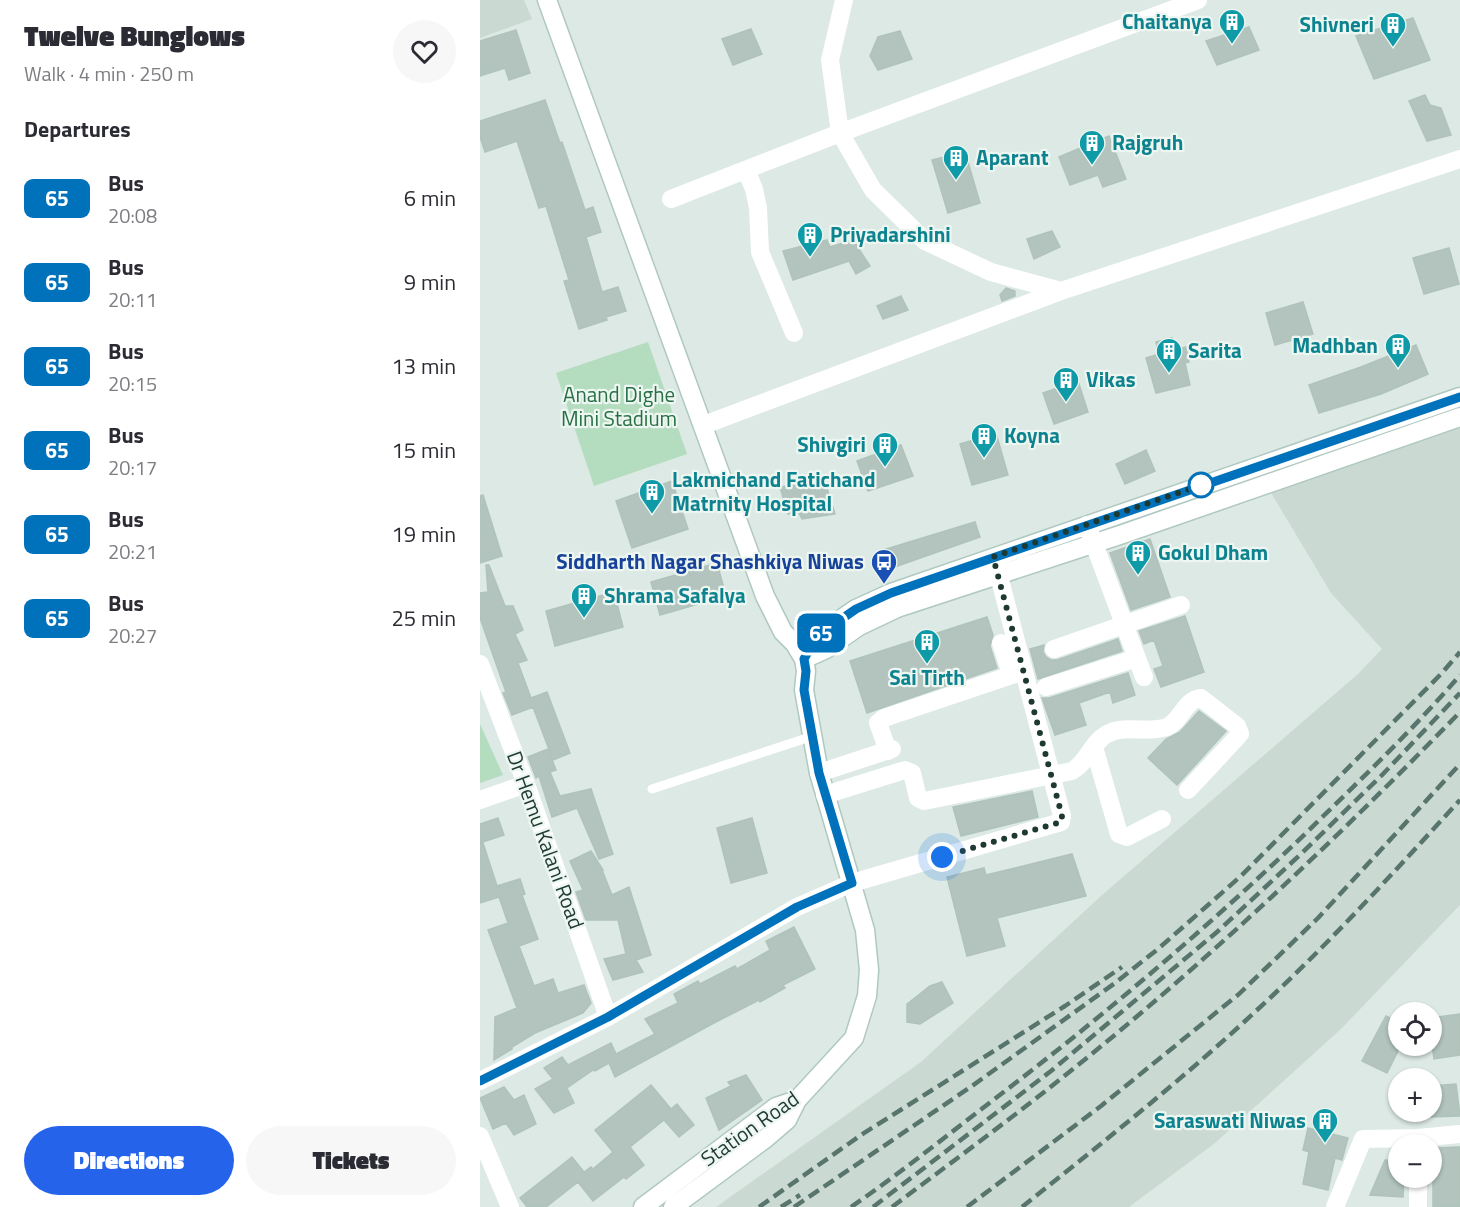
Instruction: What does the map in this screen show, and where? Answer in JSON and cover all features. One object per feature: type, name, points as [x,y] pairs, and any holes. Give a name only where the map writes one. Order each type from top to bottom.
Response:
[{"type":"street","points":[[547,0],[765,596],[783,632],[795,644],[804,659],[826,649],[894,601],[993,557],[1460,397]]},
{"type":"street","points":[[844,0],[830,60],[840,133],[873,190],[925,241],[991,272],[1061,291]]},
{"type":"street","points":[[672,199],[840,133],[1198,0]]},
{"type":"street","points":[[704,425],[1061,291],[1460,159]]},
{"type":"street","points":[[746,170],[754,189],[758,208],[760,252],[794,333]]},
{"type":"street","points":[[894,601],[999,575],[1460,417]]},
{"type":"street","points":[[1360,432],[1366,450]]},
{"type":"street","points":[[1249,468],[1255,487]]},
{"type":"street","points":[[1114,516],[1120,535]]},
{"type":"street","points":[[1087,525],[1144,677]]},
{"type":"street","points":[[480,1081],[608,1017],[797,907],[852,883],[1061,822],[1062,816],[1052,775],[1017,672],[999,575],[993,557]]},
{"type":"street","points":[[1054,649],[1181,605]]},
{"type":"street","points":[[1001,643],[1017,672]]},
{"type":"street","points":[[1046,687],[1137,658]]},
{"type":"street","name":"Station Road","points":[[643,1207],[701,1175],[776,1107],[797,1100],[854,1038],[867,996],[869,970],[865,930],[819,773],[804,690],[806,671],[804,659]]},
{"type":"street","name":"Dr Hemu Kalani Road","points":[[480,664],[526,784],[608,1017]]},
{"type":"street","points":[[819,773],[890,750],[878,723],[884,718],[1017,672]]},
{"type":"street","points":[[825,795],[905,770],[912,773],[918,798],[924,801],[1052,775],[1078,768],[1106,735],[1123,728],[1152,730],[1166,727],[1174,723],[1193,699],[1205,699],[1237,726],[1240,734],[1188,790]]},
{"type":"street","points":[[1094,747],[1119,834],[1127,837],[1162,819]]},
{"type":"street","points":[[480,800],[526,784]]},
{"type":"street","points":[[1442,1137],[1460,1134]]},
{"type":"street","points":[[480,1136],[510,1207]]},
{"type":"street","points":[[1335,1207],[1363,1139],[1388,1140]]},
{"type":"street","points":[[673,1207],[701,1175]]},
{"type":"street","points":[[1418,1188],[1418,1207]]},
{"type":"lane","points":[[652,789],[813,736]]},
{"type":"shaded area","points":[[480,0],[524,0],[532,19],[480,38]]},
{"type":"shaded area","points":[[1460,426],[1460,905],[1341,1029],[1215,1143],[1129,1207],[716,1207],[921,1062],[1101,896],[1358,674],[1382,649],[1331,593],[1267,486]]},
{"type":"green space","name":"Anand Dighe Mini Stadium","points":[[648,342],[687,454],[594,486],[556,373]]},
{"type":"green space","points":[[480,724],[503,775],[480,783]]},
{"type":"building","name":"Shivneri","points":[[1413,18],[1430,60],[1374,79],[1356,36]]},
{"type":"building","name":"Chaitanya","points":[[1249,27],[1259,50],[1217,65],[1206,41]]},
{"type":"building","points":[[751,29],[762,54],[733,65],[722,39]]},
{"type":"building","points":[[516,30],[530,73],[509,80],[505,68],[480,76],[480,41]]},
{"type":"building","points":[[900,31],[912,59],[878,70],[870,56],[878,37]]},
{"type":"building","points":[[1425,95],[1430,105],[1441,108],[1451,135],[1427,141],[1409,101]]},
{"type":"building","points":[[545,100],[585,210],[593,207],[601,232],[586,237],[602,292],[618,287],[626,311],[579,329],[564,281],[569,280],[546,206],[539,208],[517,141],[485,152],[480,137],[480,121]]},
{"type":"building","name":"Rajgruh","points":[[1109,136],[1126,179],[1103,187],[1098,175],[1070,185],[1059,157]]},
{"type":"building","name":"Aparant","points":[[965,152],[980,203],[948,213],[932,160]]},
{"type":"building","points":[[1052,231],[1060,247],[1034,259],[1027,239]]},
{"type":"building","name":"Priyadarshini","points":[[827,240],[830,247],[853,240],[870,266],[856,274],[849,261],[793,280],[783,251]]},
{"type":"building","points":[[1449,248],[1459,284],[1424,294],[1413,258]]},
{"type":"building","points":[[1006,288],[1015,291],[1015,296],[1002,301],[1000,295]]},
{"type":"building","points":[[901,296],[908,310],[883,319],[877,306]]},
{"type":"building","points":[[1303,302],[1313,334],[1275,345],[1266,313]]},
{"type":"building","name":"Sarita","points":[[1172,338],[1175,350],[1186,347],[1189,362],[1185,363],[1190,385],[1156,393],[1146,358],[1159,354],[1156,342]]},
{"type":"building","points":[[1416,345],[1428,374],[1381,394],[1319,413],[1309,385]]},
{"type":"building","name":"Vikas","points":[[1078,381],[1088,412],[1054,424],[1043,393]]},
{"type":"building","name":"Koyna","points":[[996,433],[1008,475],[972,485],[960,444]]},
{"type":"building","name":"Shivgiri","points":[[901,445],[913,476],[868,491],[857,461]]},
{"type":"building","points":[[1146,450],[1155,471],[1125,484],[1116,464]]},
{"type":"building","name":"Lakmichand Fatichand Matrnity Hospital","points":[[672,481],[688,529],[632,548],[616,501]]},
{"type":"building","points":[[796,485],[827,488],[835,514],[802,519],[798,511],[788,514],[780,487]]},
{"type":"building","points":[[483,495],[502,556],[480,563],[480,496]]},
{"type":"building","points":[[975,522],[980,537],[889,569],[883,550]]},
{"type":"building","name":"Gokul Dham","points":[[1150,539],[1170,597],[1131,610],[1110,553]]},
{"type":"building","name":"Shrama Safalya","points":[[717,563],[726,596],[660,615],[651,582]]},
{"type":"building","points":[[486,565],[489,565],[505,606],[513,606],[523,630],[515,634],[527,660],[518,663],[531,698],[547,692],[570,753],[553,760],[533,707],[512,715],[503,693],[506,692],[480,618],[480,593],[488,592]]},
{"type":"building","name":"Shrama Safalya","points":[[614,592],[623,627],[555,646],[546,611]]},
{"type":"building","points":[[1185,616],[1204,672],[1161,687],[1154,669],[1163,666],[1154,640],[1144,644],[1139,631]]},
{"type":"building","name":"Sai Tirth","points":[[987,617],[993,635],[990,646],[997,668],[867,713],[850,661]]},
{"type":"building","points":[[1118,639],[1122,651],[1038,679],[1030,649],[1044,645],[1043,652],[1046,657],[1057,660]]},
{"type":"building","points":[[1128,673],[1135,695],[1113,703],[1110,692],[1079,703],[1086,725],[1055,735],[1042,698],[1049,698]]},
{"type":"building","points":[[1199,711],[1226,731],[1177,785],[1148,758],[1166,739],[1180,732]]},
{"type":"building","points":[[548,749],[556,770],[550,772],[560,796],[591,789],[613,854],[599,859],[577,808],[552,817],[539,776],[536,778],[528,757]]},
{"type":"building","points":[[1032,791],[1038,817],[961,836],[953,807]]},
{"type":"building","points":[[498,818],[504,835],[480,843],[480,824]]},
{"type":"building","points":[[752,818],[767,873],[731,883],[717,828]]},
{"type":"building","points":[[483,843],[497,886],[520,879],[525,894],[522,895],[538,939],[519,946],[534,986],[553,979],[558,993],[584,985],[591,1003],[583,1013],[535,1033],[494,1060],[495,1017],[517,1008],[488,930],[508,923],[499,897],[480,903],[480,844]]},
{"type":"building","points":[[591,851],[603,870],[612,895],[629,887],[651,955],[636,960],[643,972],[613,980],[604,959],[626,954],[618,920],[586,920],[576,892],[583,890],[570,861]]},
{"type":"building","points":[[1072,854],[1086,896],[997,918],[1005,946],[967,956],[947,877],[984,868],[986,875]]},
{"type":"building","points":[[794,927],[815,969],[783,985],[785,988],[712,1024],[615,1077],[609,1063],[593,1070],[567,1088],[574,1103],[554,1113],[535,1089],[553,1079],[544,1068],[562,1057],[568,1065],[611,1043],[616,1054],[655,1034],[645,1019],[678,1003],[674,994],[698,981],[700,984],[735,966],[737,969],[770,950],[766,941]]},
{"type":"building","points":[[942,982],[953,1003],[920,1024],[907,1022],[907,1004],[930,986]]},
{"type":"building","points":[[1460,1014],[1460,1055],[1434,1059],[1434,1056],[1442,1056],[1442,1016]]},
{"type":"building","points":[[1386,1016],[1388,1017],[1388,1056],[1396,1056],[1387,1073],[1362,1061]]},
{"type":"building","points":[[746,1075],[762,1100],[719,1130],[706,1098],[731,1086],[728,1082]]},
{"type":"building","points":[[1456,1084],[1460,1116],[1442,1117],[1442,1085]]},
{"type":"building","points":[[651,1085],[671,1109],[677,1104],[694,1125],[679,1137],[664,1120],[630,1147],[644,1165],[593,1201],[578,1182],[546,1207],[527,1207],[520,1198],[572,1157],[584,1172],[591,1167],[593,1169],[613,1152],[595,1130]]},
{"type":"building","points":[[504,1087],[514,1100],[524,1095],[536,1124],[514,1135],[506,1123],[493,1129],[480,1098]]},
{"type":"building","points":[[1308,1128],[1348,1138],[1342,1160],[1335,1158],[1328,1190],[1303,1184],[1309,1152],[1303,1150]]},
{"type":"building","points":[[1460,1147],[1460,1207],[1433,1207],[1433,1188],[1442,1188],[1442,1148]]},
{"type":"building","points":[[1385,1160],[1388,1160],[1388,1188],[1403,1188],[1403,1197],[1370,1195]]},
{"type":"railway","points":[[794,1207],[972,1086],[1115,983],[1158,949],[1241,876],[1442,673],[1460,652]]},
{"type":"railway","points":[[851,1207],[1033,1070],[1191,938],[1268,869],[1345,795],[1460,675]]},
{"type":"railway","points":[[873,1207],[1051,1071],[1217,932],[1383,774],[1460,693]]},
{"type":"railway","points":[[892,1207],[1048,1089],[1208,955],[1311,860],[1460,712]]},
{"type":"railway","points":[[967,1207],[1101,1106],[1239,994],[1318,918],[1460,764]]},
{"type":"railway","points":[[1022,1207],[1171,1086],[1284,985],[1386,881],[1460,800]]},
{"type":"railway","points":[[759,1207],[861,1135],[1065,1006],[1122,967]]},
{"type":"railway","points":[[781,1207],[800,1195]]},
{"type":"bus line","name":"65","points":[[480,1081],[608,1017],[797,907],[852,883],[819,773],[804,690],[806,671],[804,659],[817,636],[856,609],[891,593],[1460,397]]},
{"type":"place","name":"Chaitanya","points":[[1232,45]]},
{"type":"place","name":"Shivneri","points":[[1393,48]]},
{"type":"place","name":"Rajgruh","points":[[1092,166]]},
{"type":"place","name":"Aparant","points":[[956,181]]},
{"type":"place","name":"Priyadarshini","points":[[810,258]]},
{"type":"place","name":"Madhban","points":[[1398,369]]},
{"type":"place","name":"Sarita","points":[[1169,374]]},
{"type":"place","name":"Vikas","points":[[1066,403]]},
{"type":"place","name":"Koyna","points":[[984,459]]},
{"type":"place","name":"Shivgiri","points":[[885,468]]},
{"type":"place","name":"Lakmichand Fatichand Matrnity Hospital","points":[[652,515]]},
{"type":"place","name":"Gokul Dham","points":[[1138,576]]},
{"type":"place","name":"Siddharth Nagar Shashkiya Niwas","points":[[884,585]]},
{"type":"place","name":"Shrama Safalya","points":[[584,619]]},
{"type":"place","name":"Sai Tirth","points":[[927,665]]},
{"type":"place","name":"Saraswati Niwas","points":[[1325,1144]]},
{"type":"route","points":[[942,857],[1061,822],[1062,816],[993,557],[1204,484],[1201,485]]}]
